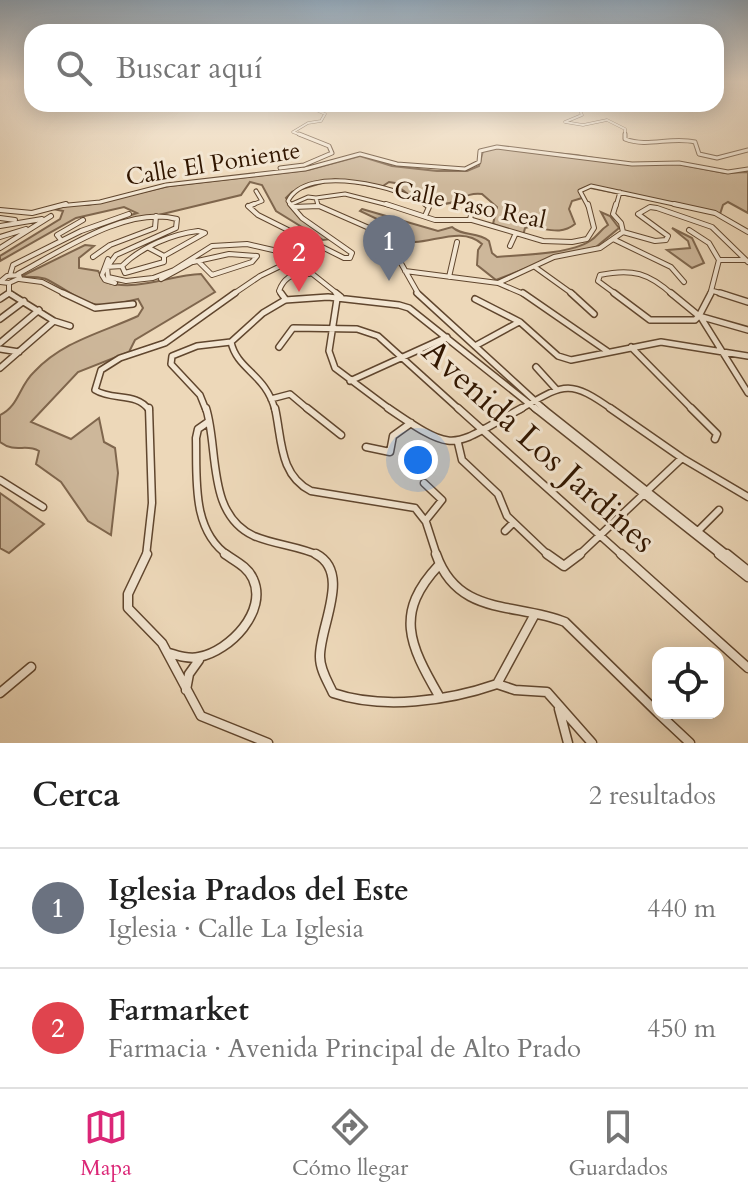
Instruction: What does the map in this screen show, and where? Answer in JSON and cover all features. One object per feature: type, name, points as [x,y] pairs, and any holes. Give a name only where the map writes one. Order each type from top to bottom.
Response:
[{"type":"street","points":[[251,174],[304,165],[332,153],[329,146],[293,132],[308,123],[321,121],[324,116]]},
{"type":"street","points":[[580,116],[565,122],[583,125],[607,120],[625,129],[625,139],[631,142],[680,137],[695,142],[699,154],[717,158],[748,150]]},
{"type":"street","name":"Calle El Poniente","points":[[0,210],[32,213],[66,204],[100,202],[166,185],[305,169],[364,153],[397,164],[465,169],[479,162],[479,151],[492,147],[580,155],[632,164],[679,163],[728,172],[748,169]]},
{"type":"street","points":[[424,216],[430,209],[425,203],[344,178],[294,191],[288,199],[293,205],[319,206],[381,231],[390,241],[419,296],[532,401]]},
{"type":"street","name":"Calle Paso Real","points":[[293,205],[308,197],[340,192],[443,221],[470,219],[515,235],[558,242],[587,239],[594,228],[589,206],[580,191],[591,186],[715,213],[748,232]]},
{"type":"street","name":"Calle El Poniente","points":[[256,191],[262,201],[248,206],[255,213],[344,258],[352,256],[351,252],[302,218],[293,205]]},
{"type":"street","points":[[620,192],[613,214],[621,223],[623,232]]},
{"type":"street","points":[[316,198],[319,206]]},
{"type":"street","points":[[470,219],[474,205]]},
{"type":"street","points":[[498,283],[554,257],[595,251],[623,232],[655,241],[666,240],[668,236],[638,214],[650,207],[712,227],[747,261]]},
{"type":"street","points":[[3,283],[13,265],[62,240],[129,214]]},
{"type":"street","points":[[0,248],[51,216]]},
{"type":"street","points":[[93,257],[117,242],[155,228],[156,216]]},
{"type":"street","points":[[3,283],[117,228],[156,216],[170,217],[175,224],[162,234],[113,254],[102,275],[107,281],[134,283],[167,277],[210,250],[228,245],[266,249],[292,260],[328,290],[345,299]]},
{"type":"street","points":[[0,218],[43,220]]},
{"type":"street","points":[[0,226],[23,220]]},
{"type":"street","points":[[62,240],[57,235],[83,220]]},
{"type":"street","points":[[0,237],[34,227]]},
{"type":"street","points":[[105,268],[122,266],[128,258],[192,230],[204,231],[203,236],[164,256]]},
{"type":"street","points":[[689,230],[709,243],[719,260],[713,291],[699,316],[695,320],[650,320],[603,287],[598,277],[624,268],[642,270],[699,316],[748,393]]},
{"type":"street","points":[[510,246],[515,235]]},
{"type":"street","points":[[612,238],[666,264],[684,282]]},
{"type":"street","points":[[449,277],[457,242]]},
{"type":"street","points":[[149,248],[164,256]]},
{"type":"street","points":[[227,254],[257,256],[252,262],[212,275],[194,261],[227,254]]},
{"type":"street","points":[[122,266],[125,273],[143,270],[164,262],[164,256]]},
{"type":"street","points":[[286,300],[279,289],[285,278],[299,268],[292,260]]},
{"type":"street","points":[[268,743],[205,718],[195,708],[168,652],[133,615],[126,602],[129,590],[143,566],[147,549],[152,452],[149,408],[140,401],[100,395],[95,390],[95,378],[99,370],[110,362],[168,341],[259,274],[292,260]]},
{"type":"street","points":[[719,260],[747,261]]},
{"type":"street","points":[[534,266],[559,282],[594,314]]},
{"type":"street","points":[[405,271],[498,283],[530,296],[609,352]]},
{"type":"street","points":[[293,274],[310,274]]},
{"type":"street","points":[[10,275],[41,279],[77,301],[96,308],[133,304]]},
{"type":"street","points":[[3,283],[9,293],[54,321],[70,326]]},
{"type":"street","points":[[311,299],[325,295],[328,290]]},
{"type":"street","points":[[713,291],[748,302]]},
{"type":"street","points":[[0,299],[9,293]]},
{"type":"street","points":[[337,299],[330,357],[335,368],[349,381],[434,439],[458,443],[556,389],[572,387],[586,391],[682,458],[748,497]]},
{"type":"street","points":[[592,743],[541,689],[515,690],[497,684],[462,695],[355,700],[333,693],[321,667],[320,655],[331,594],[331,576],[326,560],[313,551],[298,550],[247,533],[232,519],[220,486],[202,397],[174,370],[171,359],[197,346],[231,342],[259,316],[286,300],[345,299],[405,306],[532,401],[748,577]]},
{"type":"street","points":[[475,299],[520,322],[564,359],[579,360],[661,342],[748,356]]},
{"type":"street","points":[[0,319],[24,301]]},
{"type":"street","points":[[0,343],[39,310]]},
{"type":"street","points":[[699,316],[748,330]]},
{"type":"street","points":[[0,368],[54,321]]},
{"type":"street","points":[[475,346],[520,322]]},
{"type":"street","name":"Avenida Los Jardines","points":[[279,347],[293,328],[333,328],[373,333],[748,668]]},
{"type":"street","points":[[349,381],[447,337]]},
{"type":"street","points":[[231,342],[233,352],[264,383],[271,399],[288,469],[296,484],[311,491],[409,505],[426,520],[439,565],[458,588],[479,603],[496,609],[557,618],[574,629],[652,707]]},
{"type":"street","points":[[631,347],[717,434],[715,439]]},
{"type":"street","points":[[0,349],[19,352]]},
{"type":"street","points":[[536,367],[556,389]]},
{"type":"street","points":[[271,399],[290,394],[341,435]]},
{"type":"street","points":[[186,691],[189,674],[199,660],[236,635],[250,615],[256,595],[252,575],[209,540],[203,523],[196,438],[198,429],[208,422]]},
{"type":"street","points":[[366,447],[390,452],[393,436],[411,423]]},
{"type":"street","points":[[458,443],[462,460],[498,494],[504,511],[513,523],[559,565],[568,565],[682,458]]},
{"type":"street","points":[[0,480],[43,507]]},
{"type":"street","points":[[424,483],[442,500],[426,520]]},
{"type":"street","points":[[647,494],[748,571]]},
{"type":"street","points":[[698,531],[719,510]]},
{"type":"street","points":[[505,531],[513,523]]},
{"type":"street","points":[[439,565],[419,588],[407,622],[420,660],[439,696]]},
{"type":"street","points":[[497,684],[535,614]]},
{"type":"street","points":[[168,652],[184,659],[199,660]]},
{"type":"street","points":[[0,693],[31,667]]},
{"type":"street","points":[[558,705],[568,743]]},
{"type":"street","points":[[664,719],[690,743]]},
{"type":"shaded area","points":[[496,148],[576,155],[635,165],[673,163],[725,173],[748,172],[748,213],[728,202],[723,205],[720,214],[586,187],[579,190],[582,198],[572,201],[569,209],[575,224],[559,230],[529,227],[525,228],[523,236],[493,224],[497,207],[482,194],[440,204],[415,198],[395,183],[389,182],[380,188],[335,179],[292,192],[286,198],[298,216],[330,239],[323,240],[276,211],[262,185],[250,182],[241,195],[113,226],[107,223],[137,213],[124,207],[76,218],[0,261],[0,256],[60,219],[63,211],[53,209],[65,205],[88,205],[169,186],[308,170],[360,156],[392,166],[467,171],[479,166],[483,151]]},
{"type":"shaded area","points":[[362,209],[438,231],[452,227],[480,236],[489,241],[492,253],[497,257],[545,253],[581,245],[608,225],[601,212],[610,216],[619,228],[596,247],[557,256],[496,280],[477,265],[478,250],[482,244],[475,239],[450,236],[415,242],[392,226],[360,211]]},
{"type":"shaded area","points":[[672,228],[692,238],[704,263],[692,268],[667,250],[690,248],[688,241]]},
{"type":"shaded area","points":[[85,245],[94,246],[79,258],[79,268],[98,271],[105,282],[141,284],[201,274],[215,292],[135,340],[129,352],[78,372],[31,422],[71,439],[99,418],[104,442],[115,448],[118,473],[111,535],[88,521],[61,482],[36,464],[39,451],[6,446],[0,442],[0,415],[11,406],[29,377],[45,361],[70,345],[138,316],[143,308],[138,299],[108,305],[90,303],[45,279],[22,276]]},
{"type":"shaded area","points":[[0,493],[44,524],[9,553],[0,548]]},
{"type":"place","name":"Iglesia Prados del Este","points":[[389,281]]},
{"type":"place","name":"Farmarket","points":[[299,292]]}]
